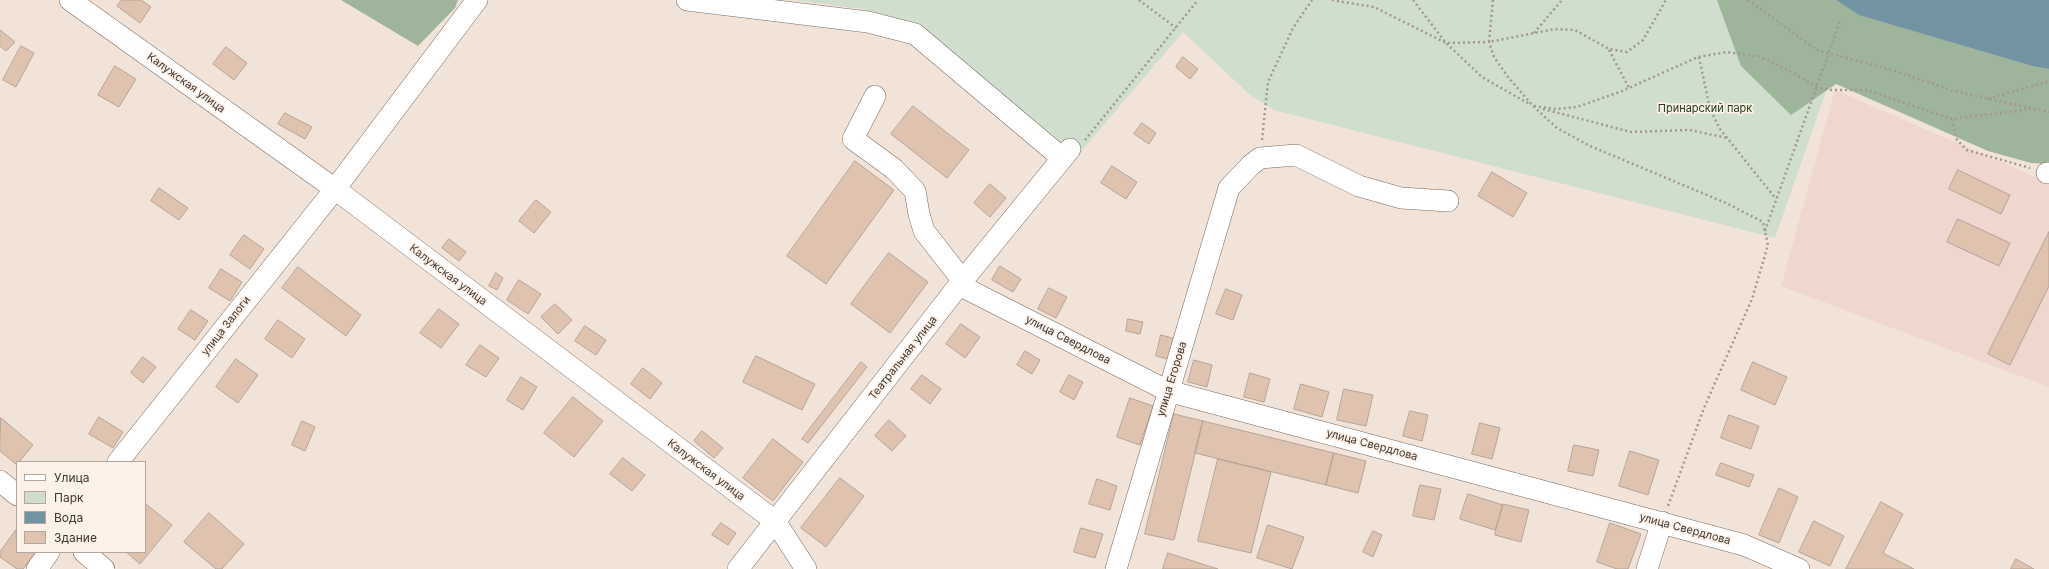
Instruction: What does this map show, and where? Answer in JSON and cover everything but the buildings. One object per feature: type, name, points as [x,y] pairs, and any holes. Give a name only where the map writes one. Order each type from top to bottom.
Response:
[{"type":"street","name":"Калужская улица","points":[[70,0],[334,190],[775,521],[806,569]]},
{"type":"street","name":"улица Залоги","points":[[119,461],[334,190],[477,0]]},
{"type":"street","name":"Театральная улица","points":[[687,0],[868,22],[915,34],[1066,153],[961,283],[738,569]]},
{"type":"street","points":[[875,96],[853,139],[894,169],[915,191],[924,231],[961,283]]},
{"type":"street","points":[[1260,158],[1296,155],[1359,186],[1401,198],[1448,201]]},
{"type":"street","name":"улица Егорова","points":[[1116,569],[1229,188],[1251,165],[1260,158]]},
{"type":"street","name":"улица Свердлова","points":[[961,283],[1168,391],[1744,545],[1799,569]]},
{"type":"street","points":[[0,481],[16,494]]},
{"type":"street","points":[[1647,569],[1662,522]]},
{"type":"street","points":[[37,569],[47,553]]},
{"type":"street","points":[[85,553],[104,569]]},
{"type":"path","points":[[1139,0],[1176,28],[1198,0]]},
{"type":"path","points":[[1260,158],[1268,82],[1293,28],[1312,0]]},
{"type":"path","points":[[1332,0],[1374,7],[1446,43],[1490,42],[1555,29],[1575,30],[1609,49],[1627,52],[1643,40],[1666,0]]},
{"type":"path","points":[[1413,0],[1446,43],[1482,77],[1534,106],[1631,132],[1690,130],[1727,138]]},
{"type":"path","points":[[1493,0],[1490,42],[1494,57],[1508,77],[1534,106],[1557,128],[1590,146],[1726,203],[1763,222],[1768,245],[1752,300],[1704,408],[1662,522]]},
{"type":"path","points":[[1533,33],[1562,0]]},
{"type":"path","points":[[1748,0],[1817,50],[1892,70],[1942,88],[2049,112]]},
{"type":"path","points":[[1765,231],[1841,19]]},
{"type":"path","points":[[1609,49],[1629,88]]},
{"type":"path","points":[[1534,106],[1556,109],[1577,107],[1629,88],[1698,57],[1727,52],[1761,57],[1817,87],[1831,90],[1867,90],[1952,119],[2031,109]]},
{"type":"path","points":[[1698,57],[1710,109],[1720,129],[1777,199]]},
{"type":"path","points":[[1988,99],[2049,81]]},
{"type":"path","points":[[1952,119],[1957,140],[1967,150],[2048,173]]},
{"type":"shaded area","points":[[1835,90],[2049,183],[2049,387],[1781,286]]},
{"type":"green space","points":[[341,0],[458,0],[455,8],[418,46]]},
{"type":"green space","name":"Принарский парк","points":[[794,0],[1802,0],[1821,14],[2049,43],[2049,159],[1831,77],[1775,238],[1274,110],[1249,94],[1183,32],[1078,155],[914,26],[861,9]]},
{"type":"green space","points":[[1717,0],[1836,0],[1860,15],[2032,66],[2049,69],[2049,164],[2031,163],[1988,151],[1836,84],[1791,115],[1741,66]]},
{"type":"water","points":[[1836,0],[2049,0],[2049,69],[2032,66],[1859,15]]}]
